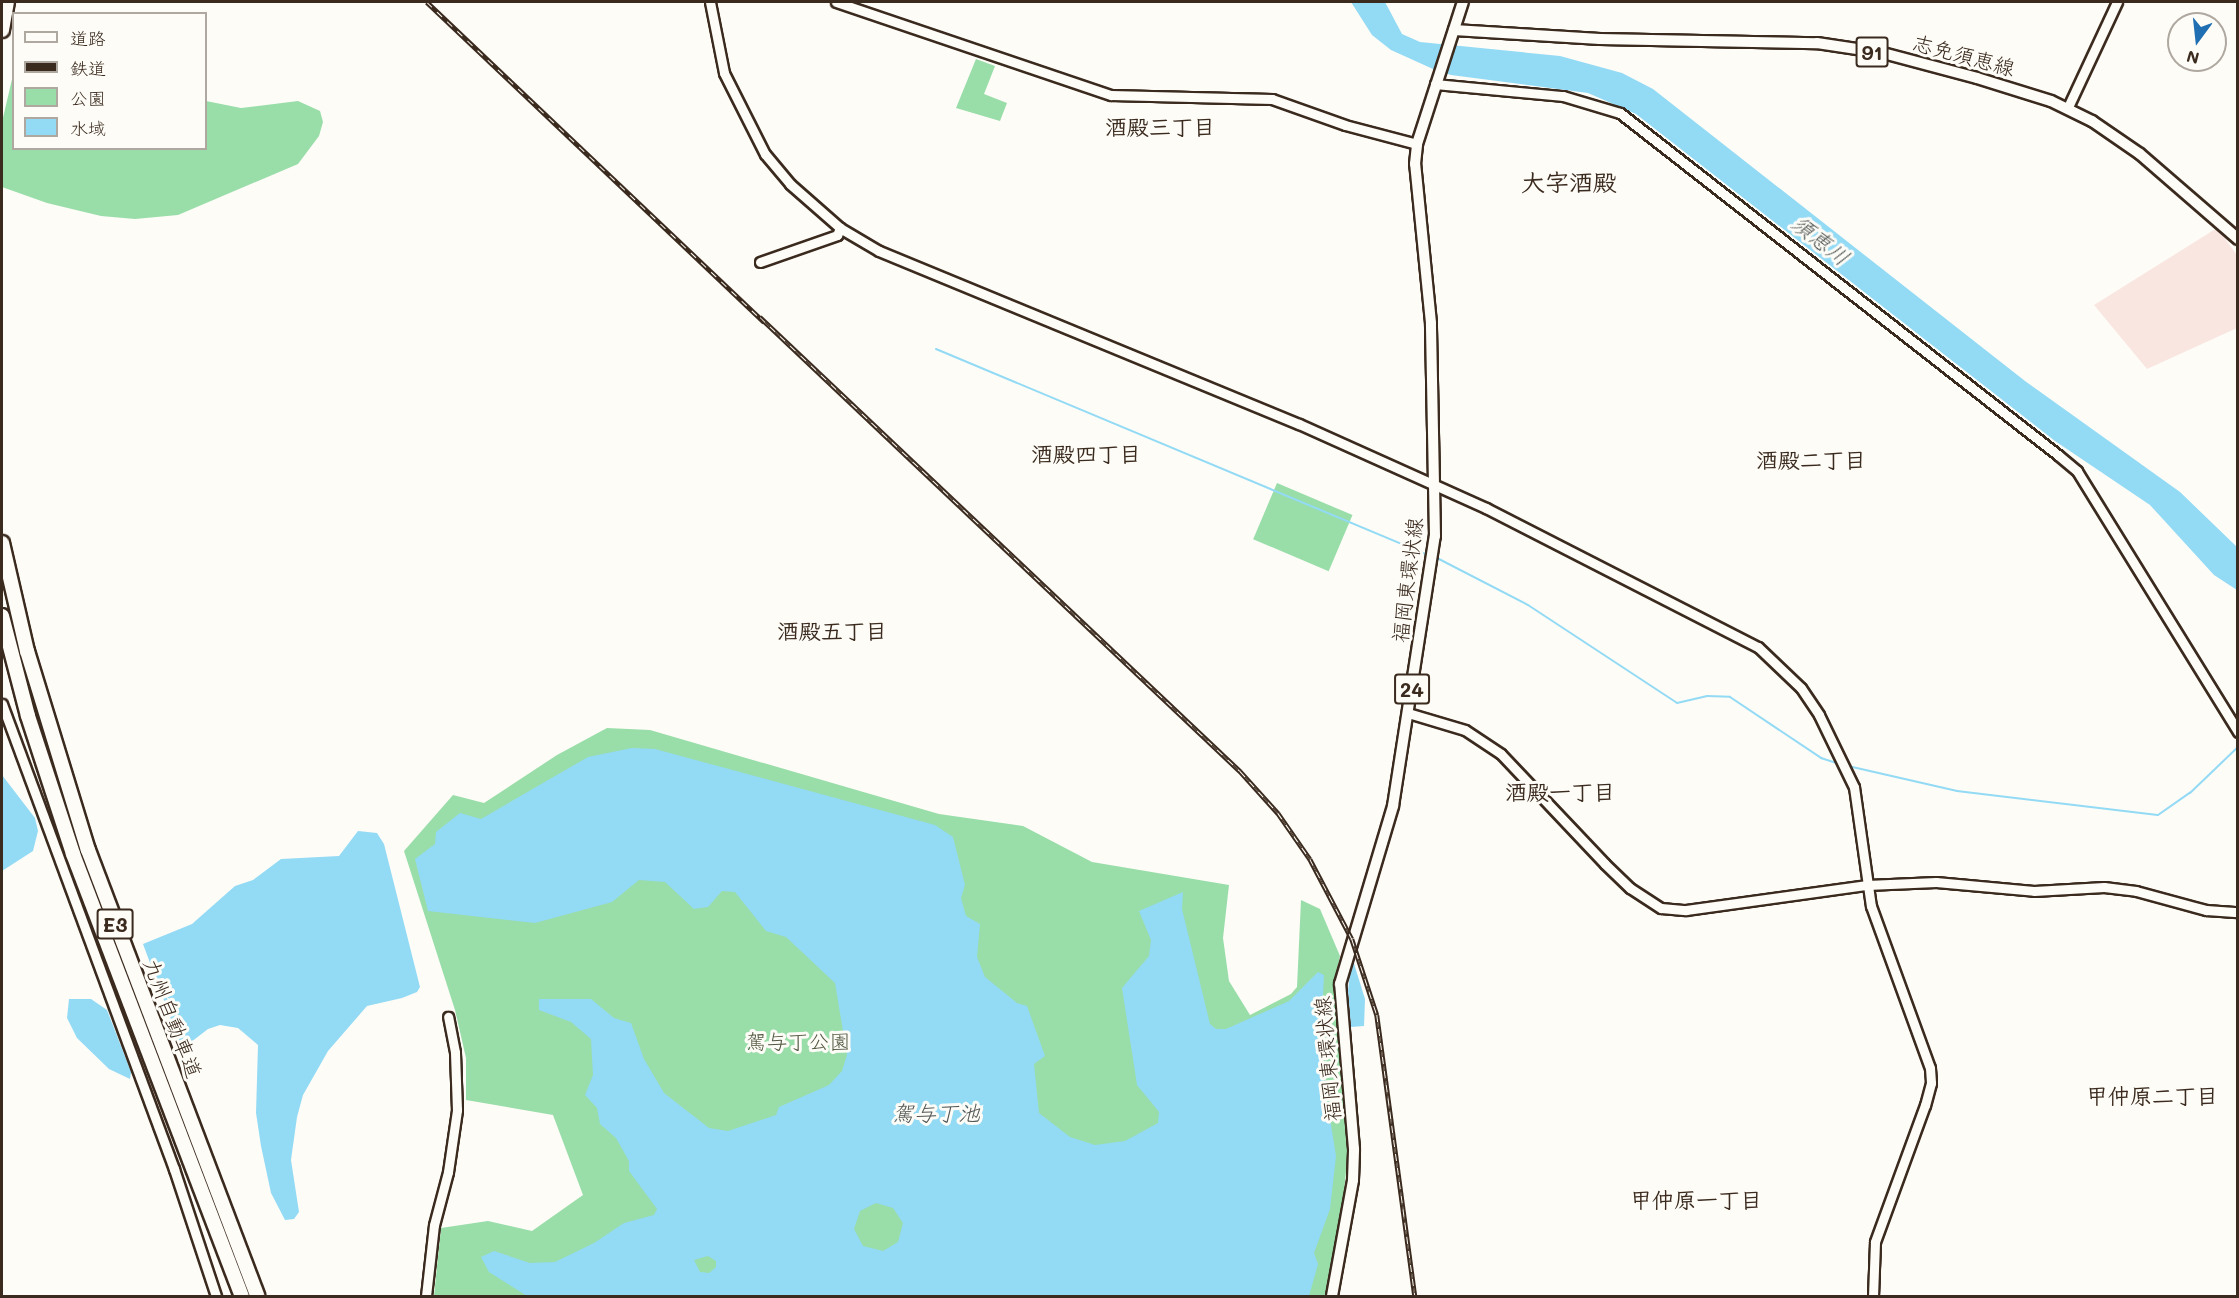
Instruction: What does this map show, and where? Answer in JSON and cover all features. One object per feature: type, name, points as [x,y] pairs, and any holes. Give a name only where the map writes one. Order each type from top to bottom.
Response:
[{"type":"highway","points":[[2,30],[7,2]]},
{"type":"highway","name":"九州自動車道","points":[[2,543],[27,651],[88,850],[257,1296]]},
{"type":"highway","name":"九州自動車道","points":[[2,616],[28,716],[73,854],[242,1296]]},
{"type":"main road","name":"24","points":[[1436,79],[1463,2]]},
{"type":"main road","name":"志免須恵線","points":[[1454,30],[1600,39],[1817,44],[1883,53],[2068,107],[2140,154],[2238,239]]},
{"type":"main road","name":"福岡東環状線","points":[[1332,1296],[1353,1180],[1354,1149],[1340,984],[1393,806],[1432,569],[1437,486],[1431,324],[1415,164],[1417,144],[1436,79]]},
{"type":"street","points":[[710,2],[724,73],[765,154],[790,184],[840,228],[879,251],[1437,486],[1704,618],[1770,656],[1806,694],[1846,766],[1858,806],[1867,885],[1880,938],[1926,1054],[1931,1083],[1875,1242],[1873,1296]]},
{"type":"street","points":[[836,2],[1111,95],[1272,99],[1345,125],[1417,144]]},
{"type":"street","points":[[2068,107],[2117,2]]},
{"type":"street","points":[[1436,79],[1563,96],[1620,113],[2058,455],[2077,471],[2238,732]]},
{"type":"street","points":[[760,262],[837,235],[840,228]]},
{"type":"street","points":[[2,704],[174,1169],[216,1296]]},
{"type":"street","points":[[1408,713],[1465,730],[1502,754],[1625,884],[1661,908],[1686,910],[1867,885],[1936,882],[2034,891],[2104,887],[2136,891],[2206,910],[2238,912]]},
{"type":"street","points":[[426,1296],[433,1233],[457,1110],[455,1052],[448,1017]]},
{"type":"shaded area","points":[[2217,228],[2237,255],[2237,328],[2147,369],[2094,305]]},
{"type":"green space","points":[[976,59],[995,66],[984,94],[1007,103],[1000,121],[956,108]]},
{"type":"green space","points":[[12,79],[12,150],[207,150],[207,101],[241,108],[298,101],[320,111],[323,122],[319,136],[298,164],[178,215],[135,219],[101,216],[47,203],[2,187],[2,122]]},
{"type":"green space","points":[[1277,483],[1352,515],[1329,571],[1253,539]]},
{"type":"green space","name":"駕与丁池","points":[[607,728],[650,730],[939,814],[1023,826],[1092,862],[1229,885],[1223,938],[1229,981],[1250,1015],[1291,994],[1297,987],[1301,900],[1320,909],[1340,956],[1335,979],[1336,1014],[1349,1141],[1341,1222],[1327,1296],[434,1296],[441,1228],[488,1221],[532,1231],[583,1195],[553,1115],[466,1100],[466,1058],[455,1010],[404,851],[453,795],[484,803],[557,755]]},
{"type":"water","name":"須恵川","points":[[1351,2],[1385,2],[1402,34],[1420,42],[1560,56],[1622,73],[1653,89],[2025,381],[2180,492],[2237,547],[2237,590],[2214,575],[2150,505],[2055,441],[1636,114],[1588,93],[1451,75],[1433,69],[1391,50],[1372,35]]},
{"type":"water","name":"駕与丁池","points":[[632,748],[655,749],[935,825],[953,837],[965,885],[961,898],[966,916],[980,924],[977,957],[985,977],[1017,1003],[1027,1006],[1045,1056],[1034,1064],[1039,1113],[1070,1137],[1095,1145],[1125,1141],[1158,1123],[1159,1112],[1137,1085],[1122,988],[1149,956],[1151,940],[1139,911],[1183,892],[1182,909],[1210,1024],[1216,1029],[1226,1029],[1289,1001],[1318,972],[1324,975],[1320,1056],[1336,1156],[1330,1209],[1314,1253],[1318,1264],[1309,1296],[527,1296],[489,1272],[481,1257],[494,1251],[530,1263],[555,1262],[594,1243],[624,1223],[654,1215],[657,1209],[629,1171],[629,1161],[616,1138],[600,1124],[597,1108],[585,1095],[593,1075],[591,1039],[571,1022],[539,1010],[539,999],[591,999],[614,1018],[631,1023],[644,1059],[664,1093],[709,1128],[728,1131],[776,1115],[779,1107],[829,1085],[842,1071],[847,1055],[835,983],[786,937],[766,931],[735,892],[722,891],[708,907],[694,909],[665,882],[639,880],[612,902],[535,923],[428,911],[415,859],[435,844],[436,832],[460,813],[481,819],[588,757]],"holes":[[[876,1203],[893,1208],[903,1223],[898,1242],[883,1251],[863,1246],[854,1229],[860,1211]],[[708,1256],[716,1261],[716,1267],[709,1273],[700,1272],[694,1260]]]},
{"type":"water","points":[[2,775],[35,818],[38,831],[33,851],[2,871]]},
{"type":"water","points":[[358,831],[377,833],[384,844],[420,987],[417,992],[402,998],[367,1006],[328,1051],[303,1095],[297,1117],[291,1160],[299,1212],[294,1219],[285,1220],[271,1193],[261,1146],[256,1113],[258,1045],[238,1028],[220,1025],[208,1029],[182,1049],[143,944],[192,924],[235,886],[253,880],[281,859],[339,856]]},
{"type":"water","points":[[1352,957],[1365,999],[1364,1026],[1351,1027],[1348,991]]},
{"type":"water","points":[[69,999],[91,999],[107,1010],[131,1072],[130,1079],[109,1069],[77,1038],[67,1018]]},
{"type":"waterway","points":[[936,349],[1428,555]]},
{"type":"waterway","points":[[1437,558],[1528,605],[1677,703],[1707,696],[1730,697],[1821,758],[1839,764]]},
{"type":"waterway","points":[[1848,766],[1957,791],[2158,815],[2190,793],[2238,747]]},
{"type":"railway","points":[[427,2],[764,322]]},
{"type":"railway","points":[[760,317],[1240,771],[1278,813],[1310,859],[1352,939],[1377,1015],[1415,1296]]},
{"type":"district","name":"酒殿三丁目","points":[[1160,127]]},
{"type":"district","name":"大字酒殿","points":[[1569,182]]},
{"type":"district","name":"酒殿四丁目","points":[[1086,454]]},
{"type":"district","name":"酒殿二丁目","points":[[1811,460]]},
{"type":"district","name":"酒殿五丁目","points":[[832,631]]},
{"type":"district","name":"酒殿一丁目","points":[[1560,792]]},
{"type":"district","name":"甲仲原二丁目","points":[[2152,1096]]},
{"type":"district","name":"甲仲原一丁目","points":[[1696,1200]]},
{"type":"park label","name":"駕与丁公園","points":[[798,1041]]}]
